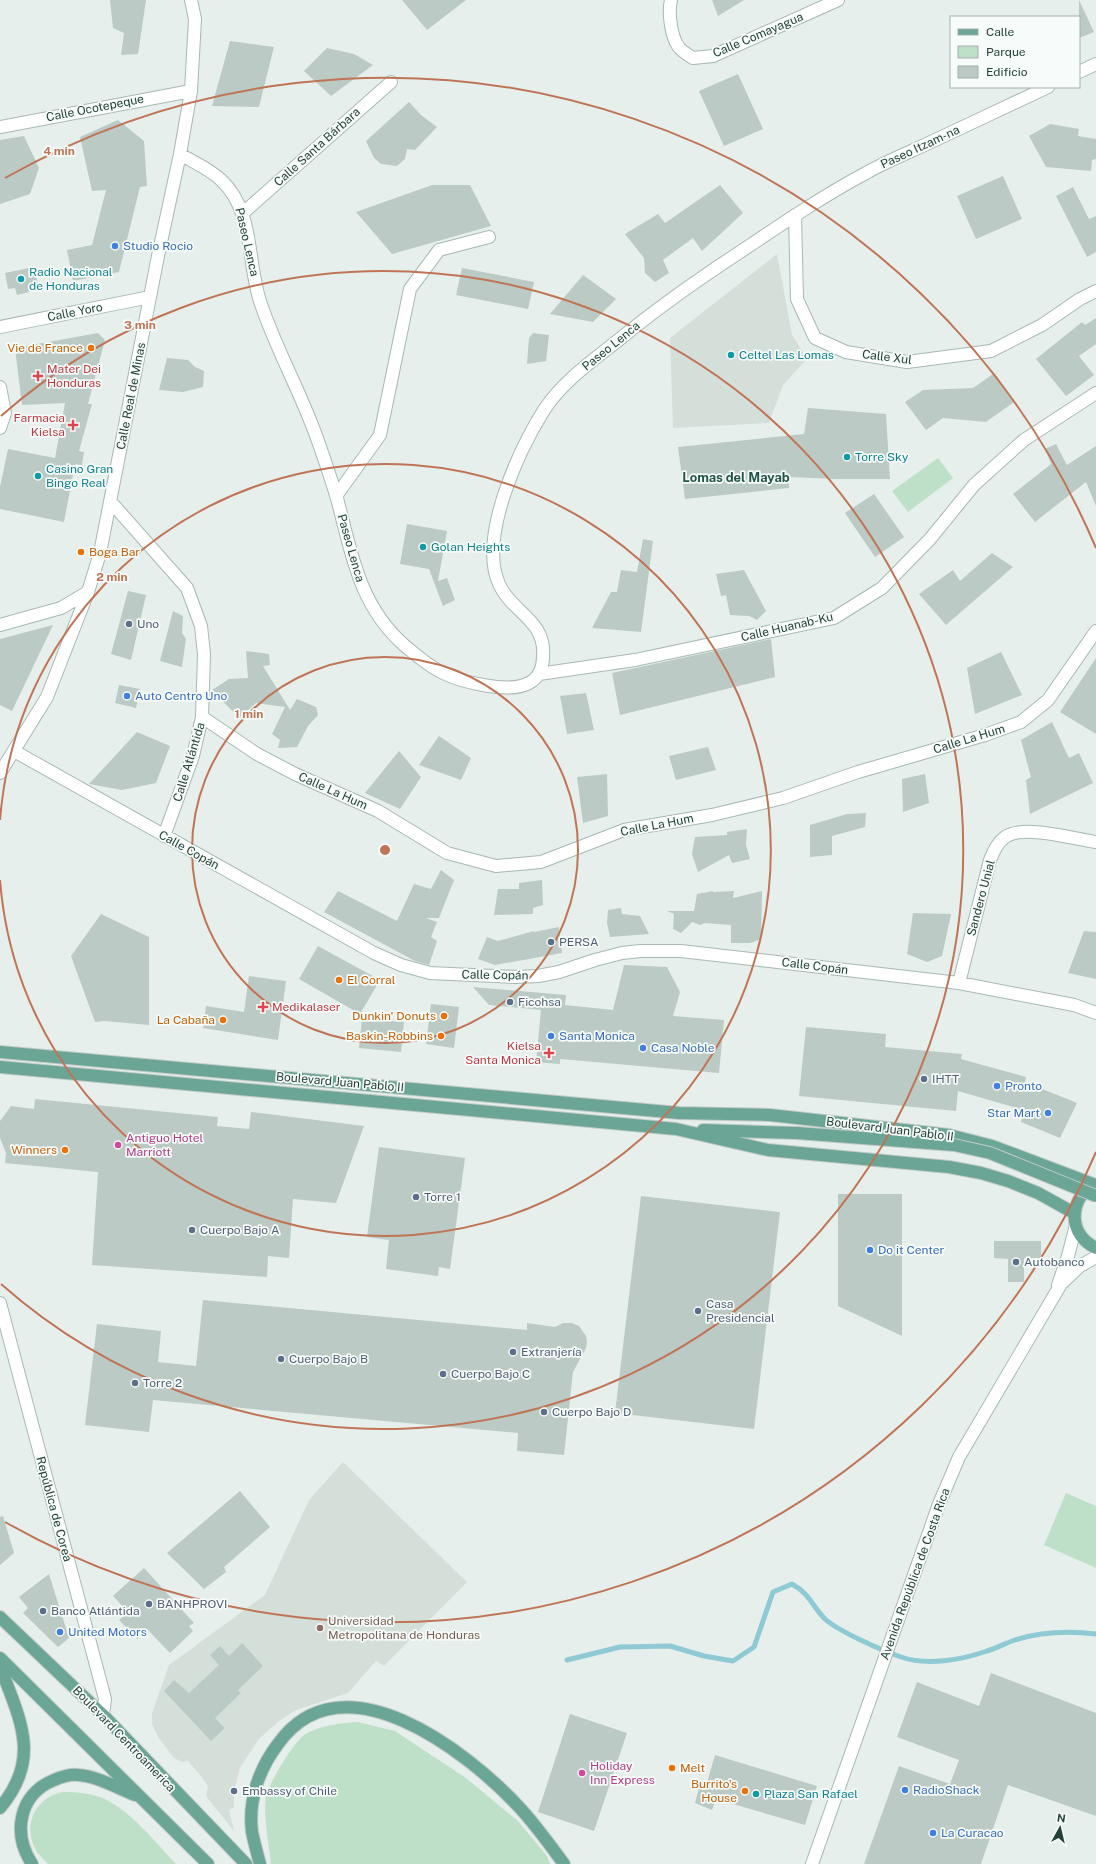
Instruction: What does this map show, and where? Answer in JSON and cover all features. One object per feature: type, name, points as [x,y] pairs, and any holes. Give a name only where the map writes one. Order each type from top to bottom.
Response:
[{"type":"main road","name":"Boulevard Juan Pablo II","points":[[0,1052],[679,1113],[770,1115],[949,1135],[992,1146],[1094,1183]]},
{"type":"main road","name":"Boulevard Juan Pablo II","points":[[0,1067],[676,1129],[768,1131],[954,1145],[990,1153],[1096,1196]]},
{"type":"main road","name":"Boulevard Juan Pablo II","points":[[679,1113],[768,1131]]},
{"type":"main road","name":"Boulevard Juan Pablo II","points":[[676,1129],[768,1150],[949,1167],[982,1173],[1008,1180],[1038,1193],[1075,1219]]},
{"type":"main road","points":[[1094,1183],[1084,1191],[1077,1202],[1075,1219],[1081,1236],[1089,1244],[1096,1248]]},
{"type":"main road","name":"Boulevard Centroamerica","points":[[0,1617],[103,1715],[246,1864]]},
{"type":"main road","points":[[0,1658],[208,1864]]},
{"type":"main road","points":[[0,1666],[22,1729],[25,1751],[21,1772],[12,1793],[0,1808]]},
{"type":"main road","points":[[260,1864],[252,1831],[252,1807],[257,1784],[266,1759],[280,1740],[296,1725],[313,1714],[332,1708],[354,1707],[376,1710],[404,1721],[432,1736],[473,1764],[519,1807],[564,1864]]},
{"type":"main road","points":[[32,1864],[23,1843],[21,1827],[22,1812],[29,1797],[46,1783],[76,1774],[104,1782],[141,1798]]},
{"type":"street","name":"Calle Real de Minas","points":[[0,773],[47,697],[88,592],[100,553],[150,297],[180,154],[190,90],[195,19],[191,0]]},
{"type":"street","name":"Calle Comayagua","points":[[671,0],[670,7],[672,30],[676,41],[678,46],[693,58],[713,56],[838,0]]},
{"type":"street","points":[[1080,72],[1096,64]]},
{"type":"street","name":"Calle Santa Bárbara","points":[[243,213],[391,82]]},
{"type":"street","name":"Paseo Itzam-na","points":[[795,215],[868,172],[1046,88]]},
{"type":"street","name":"Calle Ocotepeque","points":[[0,127],[190,90]]},
{"type":"street","name":"Paseo Lenca","points":[[180,154],[220,178],[235,196],[243,213],[260,304],[318,439],[336,496],[354,566],[365,594],[378,615],[399,640],[420,658],[440,672],[459,680],[480,684],[514,687],[529,683],[539,674],[543,663],[544,651],[542,637],[535,625],[509,599],[499,584],[494,563],[494,544],[502,499],[524,446],[546,407],[570,379],[664,302],[795,215]]},
{"type":"street","name":"Calle Xul","points":[[795,215],[797,300],[815,338],[846,352],[907,362],[991,352],[1042,325],[1080,299],[1096,291]]},
{"type":"street","points":[[336,496],[380,435],[410,289],[439,250],[489,237]]},
{"type":"street","name":"Calle Yoro","points":[[0,327],[150,297]]},
{"type":"street","points":[[0,386],[6,413],[0,428]]},
{"type":"street","name":"Calle Huanab-Ku","points":[[539,674],[635,660],[834,618],[882,588],[930,539],[974,485],[1024,440],[1096,393]]},
{"type":"street","name":"Calle Atlántida","points":[[110,501],[187,588],[201,626],[204,654],[202,717],[193,756],[180,798],[164,836]]},
{"type":"street","points":[[0,625],[61,608],[88,592]]},
{"type":"street","name":"Calle La Hum","points":[[202,717],[257,754],[295,774],[378,811],[447,853],[496,866],[541,862],[624,830],[712,815],[783,798],[858,772],[985,735],[1021,722],[1048,700],[1096,631]]},
{"type":"street","name":"Calle Copán","points":[[14,751],[374,953],[401,965],[430,973],[516,978],[538,976],[559,972],[622,953],[659,951],[727,956],[959,983],[1074,1005],[1096,1013]]},
{"type":"street","name":"Sandero Unial","points":[[959,983],[990,860],[995,848],[1006,837],[1020,832],[1034,832],[1096,842]]},
{"type":"street","name":"Avenida República de Costa Rica","points":[[1052,1299],[1068,1256],[1075,1219]]},
{"type":"street","name":"Avenida República de Costa Rica","points":[[812,1864],[906,1594],[939,1504],[959,1457],[1061,1284],[1080,1266],[1096,1257]]},
{"type":"street","name":"República de Corea","points":[[0,1303],[106,1699],[103,1715]]},
{"type":"shaded area","points":[[777,254],[792,335],[807,359],[783,385],[769,423],[673,428],[670,338]]},
{"type":"shaded area","name":"Universidad Metropolitana de Honduras","points":[[343,1462],[467,1582],[384,1666],[376,1661],[348,1693],[296,1710],[279,1721],[259,1739],[240,1768],[234,1791],[234,1807],[229,1810],[234,1831],[206,1796],[208,1786],[200,1775],[188,1761],[182,1762],[174,1758],[158,1737],[152,1724],[152,1713],[169,1665],[265,1595],[309,1500]]},
{"type":"green space","points":[[938,458],[953,478],[908,512],[892,491]]},
{"type":"green space","points":[[1066,1493],[1096,1506],[1096,1568],[1044,1545]]},
{"type":"green space","points":[[358,1722],[395,1731],[466,1778],[518,1821],[547,1856],[550,1864],[271,1864],[265,1804],[268,1791],[283,1762],[296,1743],[307,1733],[332,1725]]},
{"type":"green space","points":[[63,1792],[91,1795],[111,1802],[141,1826],[176,1864],[48,1864],[37,1852],[32,1842],[30,1833],[31,1823],[38,1807],[45,1800],[53,1795]]},
{"type":"building","points":[[110,0],[146,0],[138,54],[121,55],[124,33],[113,28]]},
{"type":"building","points":[[402,0],[466,0],[427,30]]},
{"type":"building","points":[[712,0],[744,0],[718,16]]},
{"type":"building","points":[[1079,0],[1094,32],[1080,38]]},
{"type":"building","points":[[230,41],[274,47],[259,107],[212,106]]},
{"type":"building","points":[[327,48],[354,54],[373,65],[331,96],[304,71]]},
{"type":"building","points":[[738,74],[763,129],[724,146],[699,91]]},
{"type":"building","points":[[409,102],[421,115],[437,127],[415,150],[407,149],[405,159],[397,166],[381,164],[374,158],[366,141]]},
{"type":"building","points":[[118,120],[144,141],[147,186],[140,187],[119,272],[73,281],[67,250],[92,245],[106,190],[92,191],[80,137]]},
{"type":"building","points":[[1050,124],[1079,129],[1078,136],[1096,139],[1096,159],[1092,160],[1091,171],[1046,167],[1029,136]]},
{"type":"building","points":[[24,136],[39,168],[30,194],[0,204],[0,140]]},
{"type":"building","points":[[1003,176],[1022,219],[976,239],[957,196]]},
{"type":"building","points":[[432,185],[470,185],[491,226],[392,254],[356,212]]},
{"type":"building","points":[[720,185],[743,213],[702,251],[693,238],[663,260],[669,273],[655,282],[645,273],[644,258],[625,234],[658,214],[665,223]]},
{"type":"building","points":[[1073,187],[1089,219],[1096,216],[1096,252],[1087,257],[1056,196]]},
{"type":"building","name":"Radio Nacional de Honduras","points":[[34,267],[38,284],[28,286],[29,292],[17,295],[15,288],[8,289],[5,273]]},
{"type":"building","points":[[462,268],[534,282],[528,309],[456,295]]},
{"type":"building","points":[[583,275],[616,299],[593,322],[550,314]]},
{"type":"building","points":[[1096,318],[1096,344],[1079,356],[1094,375],[1066,396],[1036,359],[1082,322],[1085,325]]},
{"type":"building","points":[[98,333],[105,340],[88,404],[92,404],[79,451],[84,452],[82,465],[75,464],[64,522],[0,509],[0,487],[8,449],[55,458],[65,403],[22,405],[15,348]]},
{"type":"building","points":[[533,333],[549,335],[546,361],[527,364],[529,338]]},
{"type":"building","points":[[167,358],[188,360],[195,367],[204,371],[203,387],[183,392],[159,390]]},
{"type":"building","points":[[993,374],[1014,402],[986,422],[943,418],[926,430],[905,402],[923,390],[973,388]]},
{"type":"building","points":[[808,408],[886,414],[890,479],[789,477],[789,488],[685,499],[678,447],[804,434]]},
{"type":"building","points":[[1056,444],[1067,465],[1096,446],[1096,506],[1086,482],[1035,522],[1013,494],[1051,464],[1045,449]]},
{"type":"building","points":[[874,494],[904,537],[875,557],[845,513]]},
{"type":"building","name":"Golan Heights","points":[[407,524],[447,531],[438,581],[447,578],[455,600],[443,606],[429,569],[400,564]]},
{"type":"building","points":[[643,539],[653,541],[641,632],[592,628],[611,592],[617,592],[621,570],[637,572]]},
{"type":"building","points":[[992,553],[1013,567],[946,625],[919,594],[953,570],[960,581]]},
{"type":"building","points":[[744,570],[766,611],[757,620],[749,616],[730,615],[726,595],[721,596],[716,574]]},
{"type":"building","name":"Uno","points":[[128,591],[146,595],[131,660],[111,654]]},
{"type":"building","points":[[173,611],[183,616],[182,633],[186,639],[182,667],[160,661]]},
{"type":"building","points":[[53,625],[12,711],[0,705],[0,639]]},
{"type":"building","points":[[771,639],[775,677],[620,715],[612,673]]},
{"type":"building","points":[[246,651],[269,654],[270,665],[263,666],[290,710],[297,699],[316,707],[318,715],[308,726],[297,747],[278,748],[280,740],[272,734],[285,707],[256,703],[239,718],[212,690],[229,679],[248,678]]},
{"type":"building","points":[[1001,652],[1022,695],[975,714],[967,668]]},
{"type":"building","points":[[1096,658],[1096,734],[1060,712]]},
{"type":"building","name":"Auto Centro Uno","points":[[119,685],[140,689],[136,708],[115,703]]},
{"type":"building","points":[[586,693],[594,730],[567,734],[560,696]]},
{"type":"building","points":[[1052,722],[1069,758],[1079,753],[1093,783],[1030,814],[1026,780],[1031,777],[1021,740]]},
{"type":"building","points":[[137,732],[170,746],[156,783],[122,790],[89,784]]},
{"type":"building","points":[[439,736],[471,758],[461,780],[419,765]]},
{"type":"building","points":[[708,747],[716,770],[676,780],[669,756]]},
{"type":"building","points":[[399,751],[421,777],[400,809],[365,793]]},
{"type":"building","points":[[607,774],[608,816],[583,823],[577,777]]},
{"type":"building","points":[[925,774],[929,803],[903,812],[902,779]]},
{"type":"building","points":[[866,813],[865,827],[832,836],[832,855],[810,857],[810,825],[847,814]]},
{"type":"building","points":[[747,829],[746,845],[750,859],[732,863],[729,855],[698,872],[692,854],[695,837],[727,835],[727,832]]},
{"type":"building","points":[[441,870],[454,880],[439,918],[426,918],[437,922],[431,937],[437,941],[429,965],[415,961],[324,912],[338,891],[397,921],[414,884],[431,889]]},
{"type":"building","points":[[542,880],[543,905],[533,908],[533,914],[494,915],[498,889],[519,889],[519,883]]},
{"type":"building","points":[[713,891],[734,891],[733,898],[762,891],[761,939],[750,943],[731,943],[731,925],[705,923],[700,925],[692,922],[681,933],[673,929],[674,914],[667,911],[694,911],[697,894]]},
{"type":"building","points":[[621,908],[622,914],[640,916],[649,934],[610,937],[607,923],[608,910]]},
{"type":"building","points":[[913,913],[951,914],[942,956],[927,962],[907,954]]},
{"type":"building","points":[[101,914],[149,937],[149,1025],[104,1021],[95,1022],[71,956]]},
{"type":"building","points":[[559,927],[562,953],[495,965],[478,959],[487,937],[498,941],[534,931]]},
{"type":"building","points":[[1084,931],[1096,932],[1096,979],[1068,973]]},
{"type":"building","name":"El Corral","points":[[318,946],[380,980],[360,1014],[299,979]]},
{"type":"building","points":[[624,965],[667,967],[680,992],[673,1016],[724,1020],[719,1073],[560,1059],[560,1064],[536,1062],[541,1010],[489,1005],[473,987],[566,995],[565,1005],[613,1010]]},
{"type":"building","name":"Medikalaser","points":[[249,976],[286,981],[278,1040],[203,1028],[206,1006],[244,1012]]},
{"type":"building","points":[[431,1004],[459,1007],[454,1048],[426,1044]]},
{"type":"building","points":[[362,1019],[404,1022],[401,1052],[359,1048]]},
{"type":"building","points":[[806,1027],[886,1034],[885,1047],[962,1054],[961,1059],[1026,1077],[1025,1082],[1077,1103],[1060,1138],[1021,1122],[1024,1110],[958,1091],[956,1111],[799,1096]]},
{"type":"building","points":[[35,1099],[218,1117],[217,1126],[249,1129],[251,1112],[364,1126],[336,1203],[293,1199],[289,1258],[268,1256],[267,1277],[92,1265],[98,1172],[5,1163],[6,1153],[0,1138],[0,1121],[11,1106],[34,1109]]},
{"type":"building","name":"Torre 1","points":[[379,1147],[465,1158],[450,1269],[439,1267],[438,1276],[386,1269],[389,1240],[367,1237]]},
{"type":"building","name":"Do it Center","points":[[838,1194],[902,1194],[902,1336],[838,1306]]},
{"type":"building","name":"Casa Presidencial","points":[[641,1196],[780,1212],[754,1429],[615,1413]]},
{"type":"building","name":"Autobanco","points":[[994,1241],[1041,1241],[1041,1258],[1024,1258],[1024,1282],[1008,1282],[1008,1259],[994,1258]]},
{"type":"building","points":[[203,1300],[527,1330],[527,1323],[555,1327],[563,1323],[572,1323],[579,1326],[586,1336],[587,1342],[586,1348],[573,1372],[564,1455],[517,1451],[518,1433],[153,1400],[149,1432],[85,1425],[97,1324],[161,1331],[158,1362],[196,1366]]},
{"type":"building","points":[[240,1491],[270,1527],[224,1567],[226,1572],[204,1589],[167,1553]]},
{"type":"building","points":[[3,1516],[14,1553],[0,1565],[0,1517]]},
{"type":"building","name":"BANHPROVI","points":[[144,1568],[194,1623],[189,1626],[193,1631],[170,1653],[147,1629],[137,1639],[119,1620],[128,1612],[113,1596]]},
{"type":"building","name":"Banco Atlántida","points":[[49,1574],[69,1638],[58,1647],[23,1613],[28,1608],[19,1597]]},
{"type":"building","points":[[242,1643],[263,1666],[238,1690],[241,1693],[215,1718],[225,1728],[211,1741],[164,1691],[174,1680],[189,1693],[219,1665],[210,1655],[220,1646],[229,1656]]},
{"type":"building","points":[[991,1673],[1096,1713],[1096,1816],[1008,1785],[981,1864],[864,1864],[899,1766],[950,1784],[959,1760],[897,1737],[917,1682],[979,1706]]},
{"type":"building","name":"Holiday Inn Express","points":[[570,1714],[627,1733],[594,1831],[538,1812]]},
{"type":"building","name":"Plaza San Rafael","points":[[715,1755],[817,1786],[805,1825],[716,1799],[712,1810],[695,1803],[700,1785],[705,1789]]},
{"type":"waterway","points":[[567,1660],[620,1647],[670,1646],[704,1656],[733,1661],[754,1647],[773,1592],[792,1584],[803,1592],[825,1619],[831,1624],[872,1646],[911,1660],[944,1661],[966,1657],[987,1651],[1015,1640],[1035,1635],[1066,1632],[1096,1634]]},
{"type":"place","name":"Studio Rocio","points":[[115,246]]},
{"type":"place","name":"Radio Nacional de Honduras","points":[[21,279]]},
{"type":"place","name":"Vie de France","points":[[91,348]]},
{"type":"place","name":"Celtel Las Lomas","points":[[731,355]]},
{"type":"place","name":"Mater Dei Honduras","points":[[38,376]]},
{"type":"place","name":"Farmacia Kielsa","points":[[73,425]]},
{"type":"place","name":"Torre Sky","points":[[847,457]]},
{"type":"place","name":"Casino Gran Bingo Real","points":[[38,476]]},
{"type":"place","name":"Golan Heights","points":[[423,547]]},
{"type":"place","name":"Boga Bar","points":[[81,552]]},
{"type":"place","name":"Uno","points":[[129,624]]},
{"type":"place","name":"Auto Centro Uno","points":[[127,696]]},
{"type":"place","name":"PERSA","points":[[551,942]]},
{"type":"place","name":"El Corral","points":[[339,980]]},
{"type":"place","name":"Ficohsa","points":[[510,1002]]},
{"type":"place","name":"Medikalaser","points":[[263,1007]]},
{"type":"place","name":"Dunkin' Donuts","points":[[444,1016]]},
{"type":"place","name":"La Cabaña","points":[[223,1020]]},
{"type":"place","name":"Baskin-Robbins","points":[[441,1036]]},
{"type":"place","name":"Santa Monica","points":[[551,1036]]},
{"type":"place","name":"Casa Noble","points":[[643,1048]]},
{"type":"place","name":"Kielsa Santa Monica","points":[[549,1053]]},
{"type":"place","name":"IHTT","points":[[924,1079]]},
{"type":"place","name":"Pronto","points":[[997,1086]]},
{"type":"place","name":"Star Mart","points":[[1048,1113]]},
{"type":"place","name":"Antiguo Hotel Marriott","points":[[118,1145]]},
{"type":"place","name":"Winners","points":[[65,1150]]},
{"type":"place","name":"Torre 1","points":[[416,1197]]},
{"type":"place","name":"Cuerpo Bajo A","points":[[192,1230]]},
{"type":"place","name":"Do it Center","points":[[870,1250]]},
{"type":"place","name":"Autobanco","points":[[1016,1262]]},
{"type":"place","name":"Casa Presidencial","points":[[698,1311]]},
{"type":"place","name":"Extranjería","points":[[513,1352]]},
{"type":"place","name":"Cuerpo Bajo B","points":[[281,1359]]},
{"type":"place","name":"Cuerpo Bajo C","points":[[443,1374]]},
{"type":"place","name":"Torre 2","points":[[135,1383]]},
{"type":"place","name":"Cuerpo Bajo D","points":[[544,1412]]},
{"type":"place","name":"BANHPROVI","points":[[149,1604]]},
{"type":"place","name":"Banco Atlántida","points":[[43,1611]]},
{"type":"place","name":"Universidad Metropolitana de Honduras","points":[[320,1628]]},
{"type":"place","name":"United Motors","points":[[60,1632]]},
{"type":"place","name":"Melt","points":[[672,1768]]},
{"type":"place","name":"Holiday Inn Express","points":[[582,1773]]},
{"type":"place","name":"RadioShack","points":[[905,1790]]},
{"type":"place","name":"Embassy of Chile","points":[[234,1791]]},
{"type":"place","name":"Burrito's House","points":[[745,1791]]},
{"type":"place","name":"Plaza San Rafael","points":[[756,1794]]},
{"type":"place","name":"La Curacao","points":[[933,1833]]},
{"type":"district","name":"Lomas del Mayab","points":[[736,477]]}]
